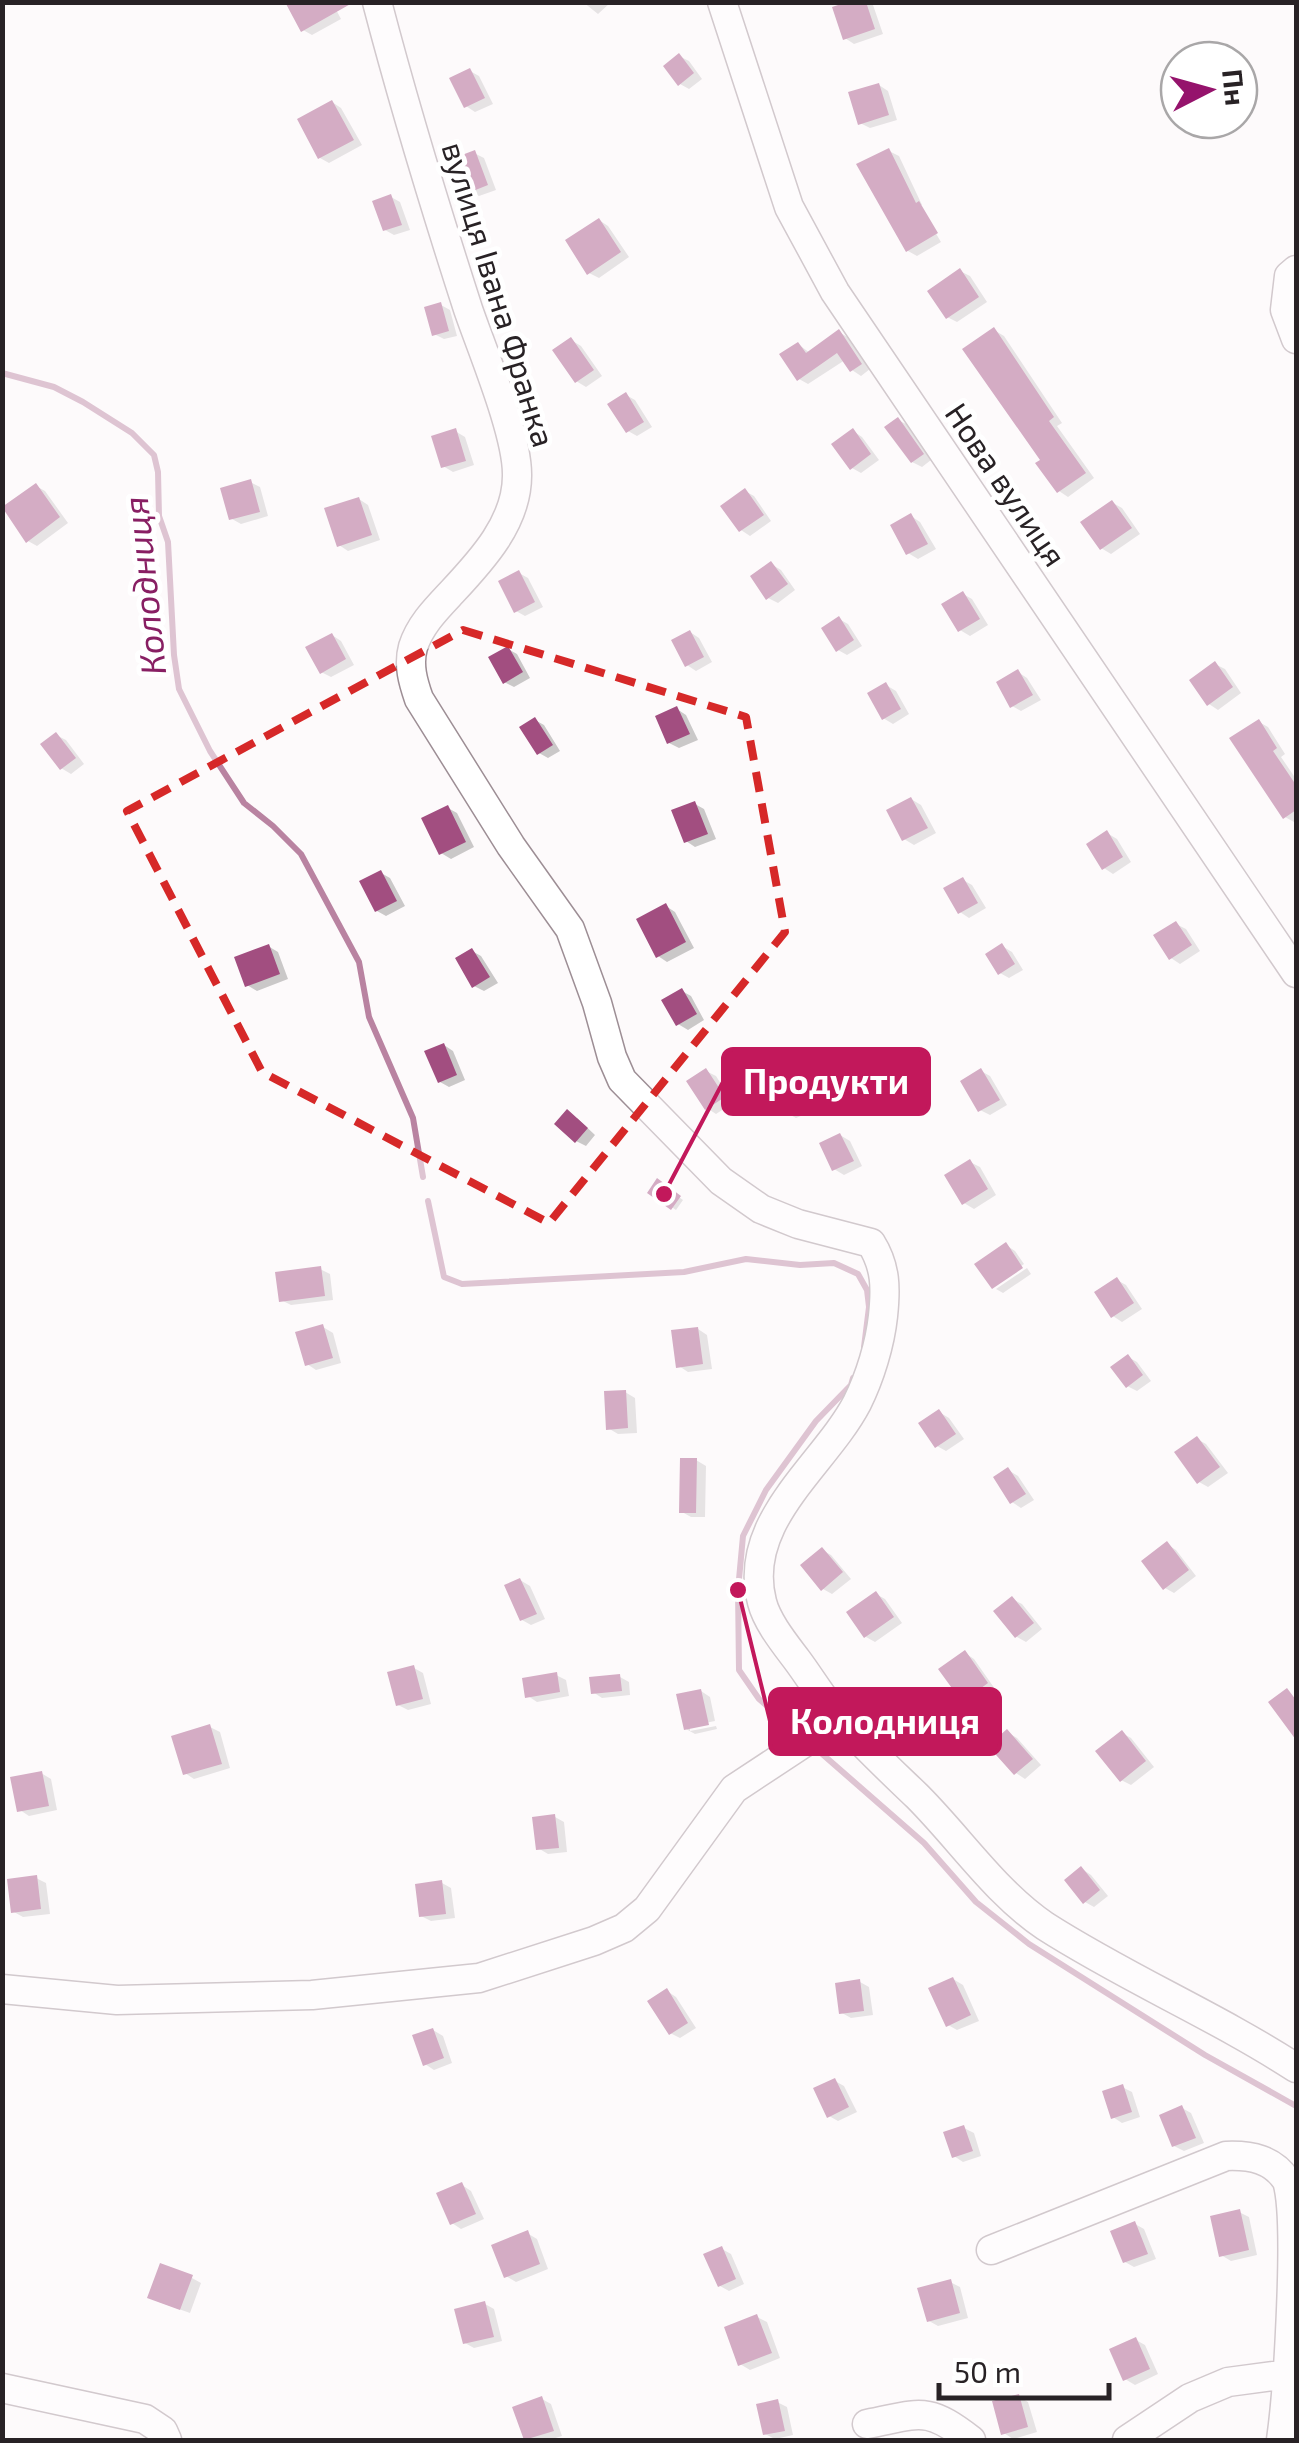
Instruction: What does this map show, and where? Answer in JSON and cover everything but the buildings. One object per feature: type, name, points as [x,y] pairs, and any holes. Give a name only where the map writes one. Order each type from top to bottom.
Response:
[{"type":"street","name":"вулиця Івана Франка","points":[[377,2],[437,214],[518,469],[517,495],[507,522],[463,580],[426,619],[412,649],[411,676],[419,699],[511,846],[570,929],[622,1080],[721,1181],[762,1209],[798,1224],[871,1243],[882,1261],[885,1287],[874,1360],[857,1402],[823,1454],[786,1498],[765,1538],[760,1574],[762,1602],[833,1724],[918,1797],[983,1870],[1043,1924],[1296,2068]]},
{"type":"street","name":"Нова вулиця","points":[[722,2],[789,207],[835,292],[1296,973]]},
{"type":"street","points":[[1296,270],[1289,276],[1285,310],[1296,339]]},
{"type":"street","points":[[2,1989],[117,2000],[312,1994],[479,1978],[624,1928],[646,1909],[734,1789],[833,1724]]},
{"type":"street","points":[[992,2250],[1226,2156],[1262,2159],[1276,2167],[1293,2198],[1296,2230],[1295,2338],[1281,2440]]},
{"type":"street","points":[[1127,2440],[1190,2398],[1228,2382],[1291,2383]]},
{"type":"street","points":[[2,2388],[145,2418],[163,2431],[167,2440]]},
{"type":"street","points":[[867,2424],[925,2413],[945,2420],[970,2440]]},
{"type":"highlighted area","points":[[463,630],[746,717],[785,932],[549,1223],[262,1072],[127,811]]},
{"type":"waterway","name":"Колодниця","points":[[2,373],[54,387],[83,402],[132,433],[154,455],[159,516],[168,542],[179,689],[210,751],[244,803],[301,854],[359,962],[369,1017],[413,1118],[423,1177]]},
{"type":"waterway","name":"Колодниця","points":[[428,1201],[444,1277],[462,1284],[684,1272],[746,1259],[800,1265],[834,1263],[858,1274],[867,1290],[864,1347]]},
{"type":"waterway","name":"Колодниця","points":[[800,1734],[759,1699],[739,1670],[738,1590],[743,1536],[766,1490],[853,1378]]},
{"type":"waterway","name":"Колодниця","points":[[813,1746],[924,1843],[976,1902],[1029,1944],[1205,2055],[1296,2106]]},
{"type":"place","name":"Продукти","points":[[664,1194]]},
{"type":"place","name":"Колодниця","points":[[738,1590]]}]
